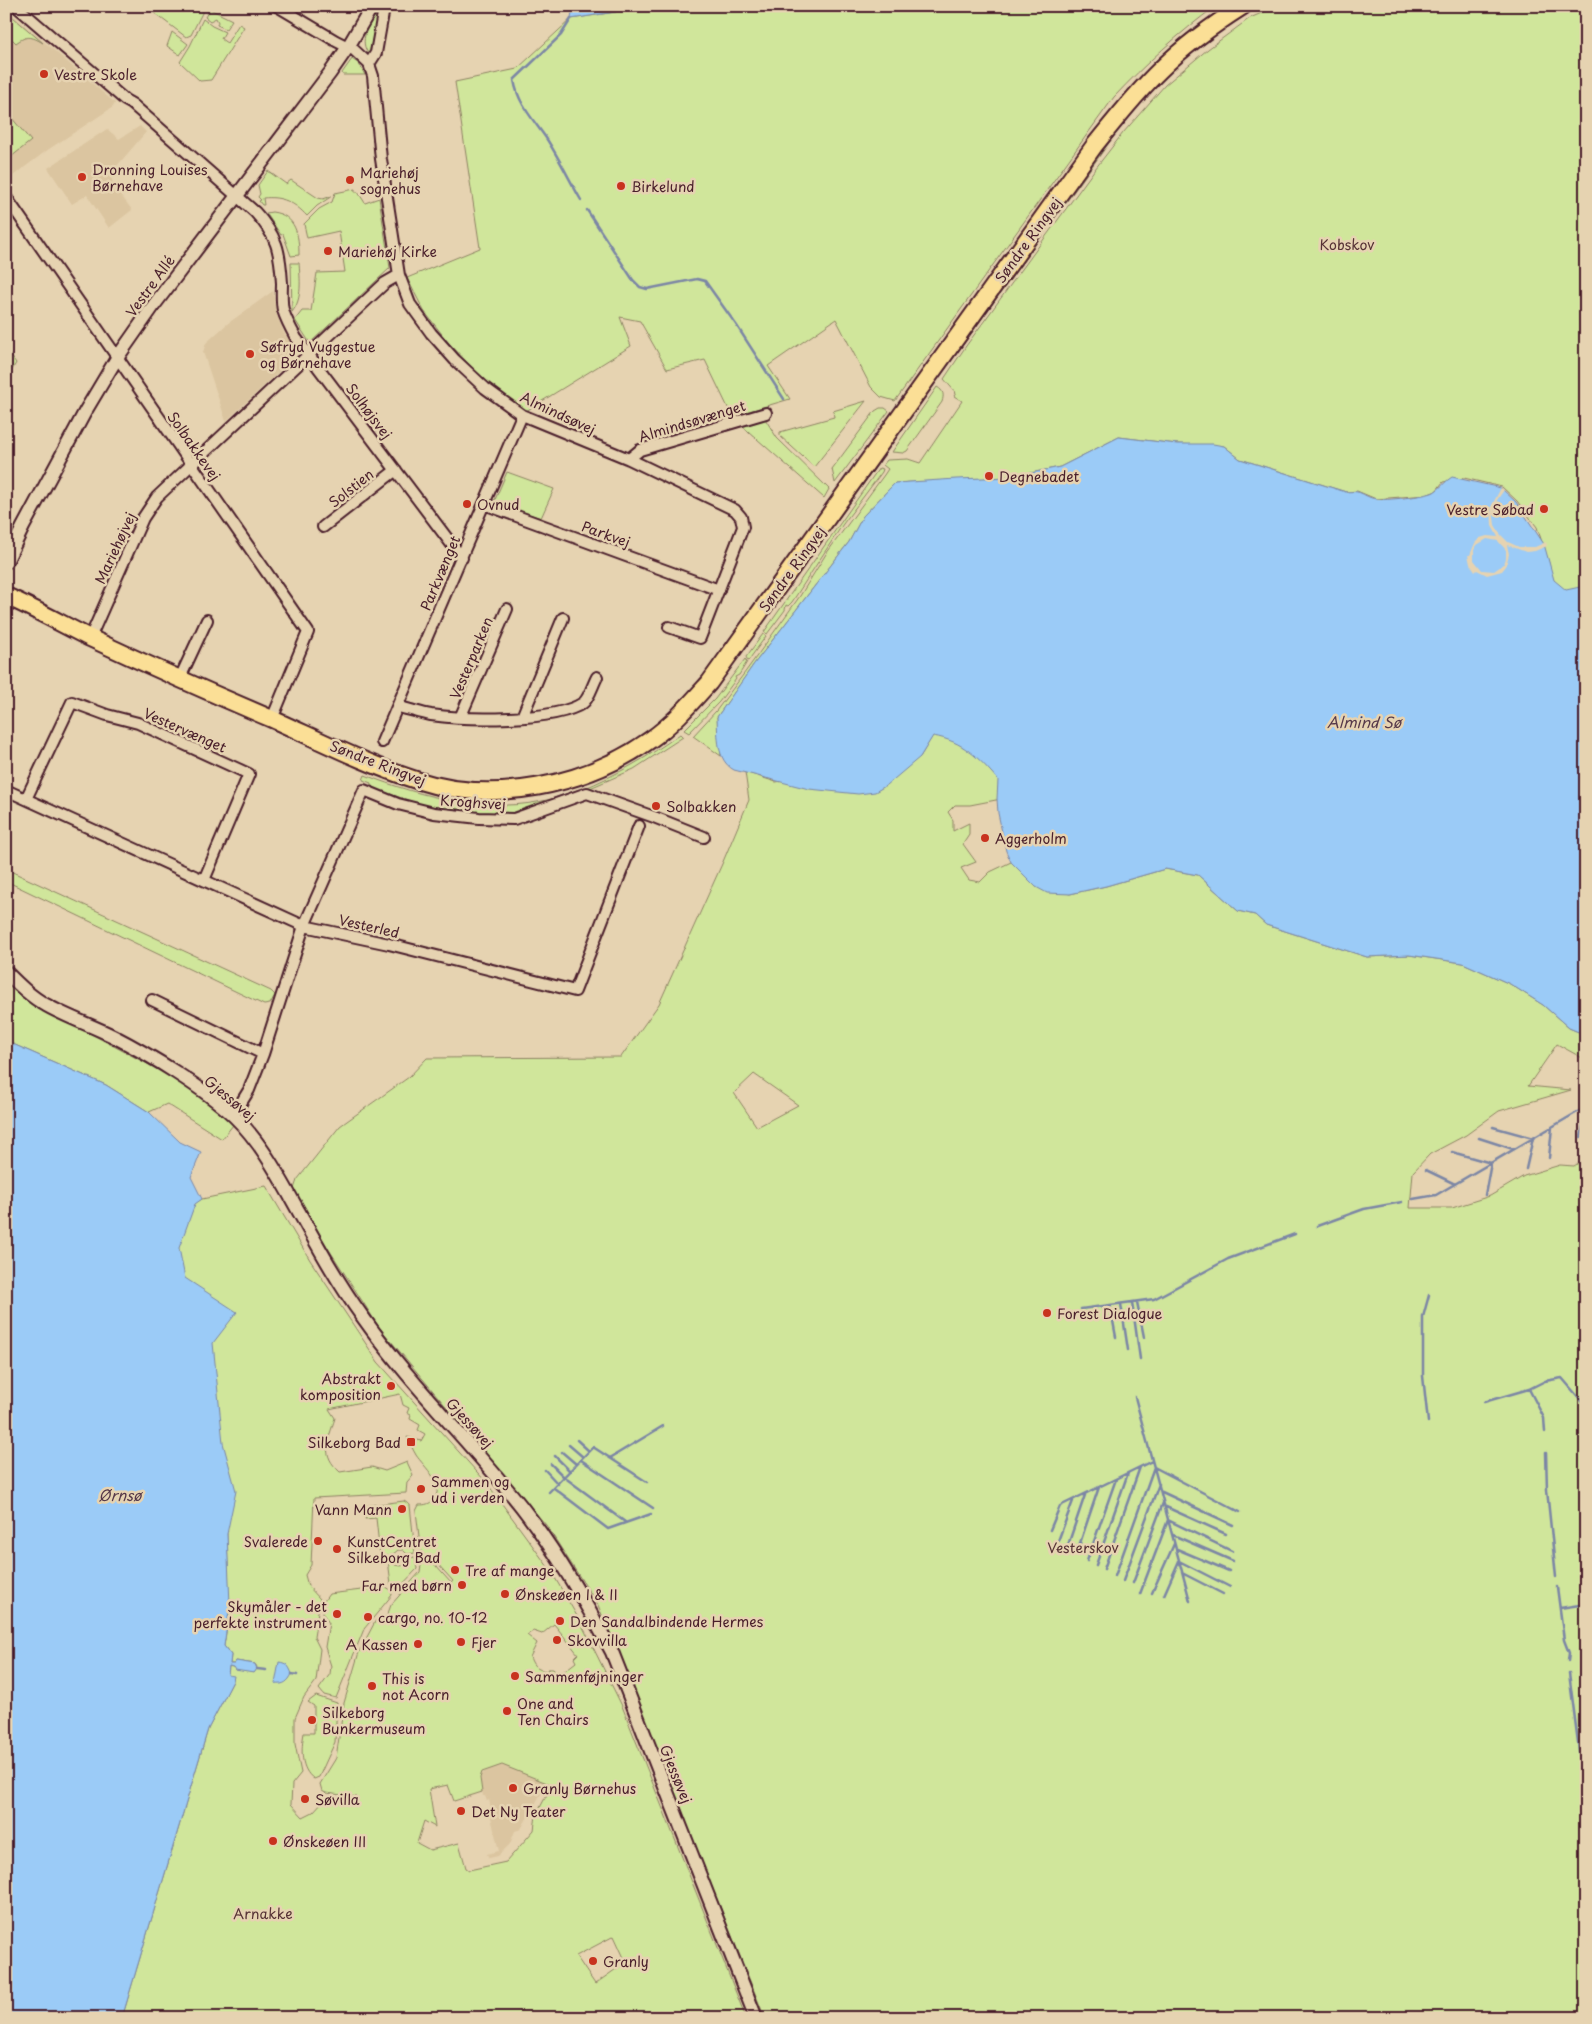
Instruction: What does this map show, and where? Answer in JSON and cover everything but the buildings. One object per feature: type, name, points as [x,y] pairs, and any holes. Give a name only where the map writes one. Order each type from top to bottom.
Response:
[{"type":"main road","name":"Søndre Ringvej","points":[[6,596],[90,638],[272,720],[368,762],[417,780],[448,787],[477,790],[527,788],[570,779],[594,770],[650,740],[679,715],[709,683],[1094,146],[1160,69],[1209,28],[1243,6]]},
{"type":"street","name":"Solhøjsvej","points":[[16,6],[132,104],[255,212],[274,237],[281,265],[283,308],[296,338],[462,558]]},
{"type":"street","points":[[277,6],[354,50],[369,64],[376,53],[378,7]]},
{"type":"street","name":"Vestre Allé","points":[[6,562],[86,410],[117,358],[154,305],[378,7]]},
{"type":"street","name":"Almindsøvej","points":[[369,64],[373,76],[381,159],[399,275],[410,304],[431,333],[455,360],[485,388],[522,415],[628,459],[735,510],[741,517],[743,527],[700,638],[670,627]]},
{"type":"street","name":"Solbakkevej","points":[[6,197],[308,632],[272,720]]},
{"type":"street","name":"Mariehøjvej","points":[[90,638],[143,518],[157,497],[385,283],[399,275]]},
{"type":"street","name":"Almindsøvænget","points":[[628,459],[636,452],[646,448],[766,412]]},
{"type":"street","name":"Parkvænget","points":[[382,742],[522,415]]},
{"type":"street","name":"Solstien","points":[[323,527],[396,470]]},
{"type":"street","name":"Parkvej","points":[[484,504],[719,590]]},
{"type":"street","name":"Vesterparken","points":[[460,718],[508,608]]},
{"type":"street","points":[[522,717],[562,618]]},
{"type":"street","points":[[180,678],[207,620]]},
{"type":"street","name":"Vesterparken","points":[[398,707],[430,715],[460,718],[522,717],[555,714],[585,702],[597,677]]},
{"type":"street","name":"Vestervænget","points":[[26,799],[72,702],[107,715],[138,722],[249,774],[204,880]]},
{"type":"street","name":"Vesterled","points":[[6,790],[304,926],[389,944],[575,991],[639,826]]},
{"type":"street","name":"Kroghsvej","points":[[233,1116],[249,1090],[263,1054],[304,926],[364,790],[398,804],[434,813],[479,818],[514,819],[587,794],[654,816],[704,837]]},
{"type":"street","name":"Gjessøvej","points":[[6,972],[44,1004],[126,1044],[194,1086],[233,1116],[248,1132],[276,1171],[327,1262],[373,1332],[399,1366],[522,1507],[582,1597],[612,1652],[756,2018]]},
{"type":"street","points":[[152,1000],[263,1054]]},
{"type":"shaded area","name":"Vestre Skole","points":[[6,9],[115,103],[113,107],[49,149],[6,181]]},
{"type":"shaded area","name":"Dronning Louises Børnehave","points":[[140,126],[146,132],[110,174],[114,186],[132,210],[109,228],[87,195],[72,204],[48,168],[107,129],[119,139]]},
{"type":"shaded area","name":"Søfryd Vuggestue og Børnehave","points":[[273,291],[276,313],[284,333],[296,351],[295,357],[226,421],[203,352],[206,343],[227,324]]},
{"type":"shaded area","name":"Granly Børnehus","points":[[552,1717],[547,1783],[521,1829],[515,1831],[510,1844],[498,1856],[489,1858],[487,1854],[499,1851],[490,1813],[492,1812],[489,1800],[487,1801],[485,1796],[483,1796],[480,1781],[481,1775],[487,1769],[509,1764]]},
{"type":"green space","points":[[145,6],[205,7],[191,35],[186,37]]},
{"type":"green space","points":[[632,6],[1216,6],[1163,49],[1114,97],[895,401],[881,397],[871,387],[836,319],[768,366],[790,399],[732,416],[705,360],[667,369],[640,321],[620,317],[631,346],[526,411],[483,379],[448,342],[424,311],[407,278],[480,248],[455,82],[517,69],[571,19],[615,12]]},
{"type":"green space","points":[[1226,6],[1231,6],[1158,63],[1155,61],[1184,36]]},
{"type":"green space","name":"Kobskov","points":[[1278,6],[1586,6],[1586,519],[1580,588],[1553,615],[1549,563],[1537,527],[1517,501],[1502,487],[1464,478],[1443,482],[1436,491],[1426,495],[1376,499],[1357,491],[1346,492],[1240,459],[1224,446],[1177,444],[1119,437],[1060,467],[1011,477],[895,483],[863,516],[849,542],[754,664],[717,717],[721,756],[693,736],[716,711],[800,596],[826,554],[888,469],[883,465],[887,460],[908,459],[920,463],[962,401],[954,396],[956,393],[944,379],[966,346],[1123,133],[1165,85],[1208,49],[1250,18]]},
{"type":"green space","points":[[210,9],[232,20],[226,29],[217,25],[216,18],[210,21],[205,17]]},
{"type":"green space","points":[[6,11],[43,43],[29,37],[16,43],[6,33]]},
{"type":"green space","points":[[378,13],[369,54],[364,44],[364,38],[368,27]]},
{"type":"green space","points":[[203,19],[225,32],[221,39],[227,43],[239,24],[244,27],[211,80],[200,81],[180,62]]},
{"type":"green space","points":[[172,32],[188,44],[180,55],[167,46]]},
{"type":"green space","points":[[352,59],[359,64],[365,75],[343,75],[342,73]]},
{"type":"green space","points":[[6,111],[31,141],[6,161]]},
{"type":"green space","points":[[1118,128],[944,371],[943,369],[1105,142]]},
{"type":"green space","points":[[268,171],[286,184],[291,180],[318,198],[323,199],[332,196],[317,206],[307,216],[297,207],[282,199],[263,198],[264,205],[262,205],[258,197],[260,194],[258,185]]},
{"type":"green space","points":[[355,189],[355,192],[358,192],[365,203],[379,198],[390,268],[310,343],[295,320],[302,311],[311,311],[317,273],[345,272],[339,231],[307,238],[304,224],[319,209],[332,202],[335,193]]},
{"type":"green space","points":[[272,212],[286,217],[291,222],[297,233],[299,255],[291,256],[283,234],[281,235],[266,213]]},
{"type":"green space","points":[[291,263],[299,263],[300,282],[298,301],[292,312]]},
{"type":"green space","points":[[6,349],[16,363],[6,381]]},
{"type":"green space","points":[[937,387],[943,393],[942,402],[907,451],[903,453],[892,452]]},
{"type":"green space","points":[[866,401],[814,467],[780,436],[780,432],[834,417],[833,411]]},
{"type":"green space","points":[[885,408],[889,411],[835,483],[832,469],[875,411]]},
{"type":"green space","points":[[764,417],[777,438],[829,489],[824,498],[740,424]]},
{"type":"green space","points":[[880,461],[813,554],[810,553],[874,464]]},
{"type":"green space","points":[[879,468],[883,469],[882,472],[843,524],[792,602],[788,606],[786,605],[785,610],[767,634],[764,632]]},
{"type":"green space","points":[[507,472],[554,489],[541,518],[494,502]]},
{"type":"green space","points":[[763,634],[766,636],[748,661],[746,657]]},
{"type":"green space","points":[[745,659],[747,662],[719,702],[689,733],[684,730],[715,699]]},
{"type":"green space","points":[[730,666],[732,667],[720,683],[681,725],[651,749],[618,769],[617,766]]},
{"type":"green space","points":[[680,734],[683,737],[634,769],[581,792],[581,790],[620,772],[656,751]]},
{"type":"green space","name":"Vesterskov","points":[[933,735],[949,738],[969,750],[1022,795],[970,805],[955,805],[948,812],[953,820],[953,831],[969,823],[969,835],[963,844],[976,862],[961,868],[969,880],[980,882],[990,872],[1011,862],[1036,887],[1070,894],[1165,869],[1198,875],[1238,911],[1255,915],[1266,925],[1367,957],[1409,955],[1463,963],[1510,984],[1543,1005],[1569,1028],[1586,1035],[1586,1060],[1557,1044],[1528,1086],[1571,1090],[1499,1111],[1466,1135],[1430,1154],[1413,1172],[1410,1208],[1452,1208],[1490,1196],[1524,1176],[1560,1165],[1574,1166],[1586,1158],[1586,2018],[765,2018],[598,1605],[546,1525],[379,1327],[328,1248],[294,1189],[297,1180],[340,1126],[409,1077],[427,1058],[621,1057],[659,1004],[722,864],[749,800],[745,772],[776,782],[920,757]],"holes":[[[754,1074],[798,1105],[757,1127],[734,1093]]]},
{"type":"green space","points":[[365,775],[433,796],[481,804],[528,803],[551,799],[577,790],[578,794],[524,813],[481,813],[422,805],[370,787],[371,783],[363,780]]},
{"type":"green space","points":[[6,869],[271,991],[275,995],[270,1004],[264,1005],[6,881]]},
{"type":"green space","points":[[6,988],[13,988],[42,1008],[172,1077],[226,1117],[233,1125],[222,1139],[167,1104],[149,1112],[106,1085],[6,1041]]},
{"type":"green space","name":"Arnakke","points":[[266,1186],[310,1260],[378,1362],[486,1482],[551,1571],[581,1623],[622,1706],[746,2018],[122,2018],[208,1729],[233,1681],[228,1675],[229,1666],[254,1673],[257,1667],[255,1664],[236,1661],[234,1664],[230,1664],[231,1655],[224,1646],[229,1612],[227,1534],[175,1254],[195,1203],[202,1199]],"holes":[[[400,1394],[403,1405],[409,1408],[407,1413],[411,1415],[410,1419],[420,1425],[418,1430],[425,1434],[421,1441],[407,1437],[416,1455],[433,1476],[437,1488],[437,1494],[432,1501],[419,1505],[416,1511],[421,1553],[435,1561],[453,1581],[451,1583],[435,1565],[422,1558],[420,1572],[391,1605],[387,1616],[376,1620],[359,1652],[344,1703],[336,1758],[320,1784],[322,1791],[326,1793],[357,1797],[353,1801],[323,1801],[313,1812],[303,1817],[291,1804],[292,1784],[301,1773],[295,1744],[295,1718],[304,1697],[316,1681],[320,1649],[314,1637],[320,1599],[308,1586],[305,1575],[311,1565],[314,1498],[406,1493],[407,1482],[413,1475],[407,1462],[385,1471],[372,1467],[340,1472],[330,1459],[328,1453],[328,1440],[335,1418],[329,1409]],[[554,1624],[578,1654],[574,1658],[576,1662],[559,1675],[553,1669],[548,1669],[547,1671],[538,1669],[531,1660],[530,1657],[537,1643],[527,1635],[533,1631],[542,1634]],[[502,1765],[552,1785],[536,1815],[534,1830],[506,1862],[469,1870],[466,1868],[459,1843],[430,1850],[417,1843],[424,1821],[435,1827],[429,1789],[448,1785],[454,1801],[482,1792],[480,1778],[482,1772]],[[614,1936],[626,1962],[595,1984],[576,1956]]]},
{"type":"green space","points":[[404,1501],[410,1505],[415,1553],[407,1554],[403,1550],[398,1550],[392,1555],[383,1557],[380,1555],[376,1518],[365,1519],[364,1506]]},
{"type":"green space","points":[[415,1557],[417,1569],[397,1590],[391,1584],[388,1560],[392,1559],[395,1565],[401,1566],[406,1564],[408,1558]]},
{"type":"green space","points":[[386,1587],[391,1590],[392,1595],[364,1629],[336,1698],[324,1695],[319,1689],[330,1674],[331,1666],[325,1647],[329,1623],[323,1614],[324,1601],[329,1594]]},
{"type":"green space","points":[[316,1696],[337,1703],[335,1742],[319,1777],[314,1779],[306,1770],[302,1746],[304,1733],[314,1733],[314,1706],[308,1702]]},
{"type":"water","points":[[573,6],[632,6],[615,12],[571,19]]},
{"type":"water","name":"Almind Sø","points":[[1119,437],[1177,444],[1213,444],[1224,446],[1240,459],[1346,492],[1359,493],[1376,499],[1396,499],[1430,494],[1452,477],[1501,488],[1516,502],[1544,544],[1554,580],[1566,590],[1580,587],[1586,519],[1586,1035],[1569,1028],[1543,1005],[1510,984],[1463,963],[1409,955],[1367,957],[1266,925],[1255,915],[1238,911],[1198,875],[1165,869],[1070,894],[1047,893],[1036,887],[1011,862],[1006,851],[998,813],[998,780],[970,752],[944,738],[933,736],[920,757],[887,785],[875,792],[858,794],[809,789],[734,770],[728,766],[719,747],[717,717],[754,664],[849,542],[863,516],[895,483],[1011,477],[1060,467]]},
{"type":"water","name":"Ørnsø","points":[[6,1041],[106,1085],[149,1112],[180,1142],[201,1152],[191,1177],[202,1199],[195,1204],[179,1248],[185,1278],[237,1312],[213,1343],[223,1443],[236,1491],[227,1534],[230,1605],[224,1646],[231,1655],[230,1664],[234,1664],[236,1661],[255,1664],[257,1669],[254,1673],[235,1670],[229,1666],[228,1675],[234,1676],[233,1681],[208,1729],[122,2018],[6,2018]]},
{"type":"water","points":[[279,1662],[287,1665],[292,1674],[285,1682],[275,1684]]},
{"type":"pier","points":[[1501,488],[1504,490],[1497,500],[1494,517],[1495,525],[1501,535],[1508,542],[1519,547],[1535,547],[1546,542],[1547,546],[1535,551],[1526,552],[1507,545],[1509,554],[1506,566],[1502,571],[1487,575],[1477,570],[1475,572],[1470,564],[1468,555],[1470,555],[1475,543],[1480,538],[1487,536],[1498,537],[1492,526],[1491,507]],"holes":[[[1487,539],[1498,541],[1506,550],[1504,564],[1494,571],[1482,570],[1474,560],[1474,550],[1477,545]]]},
{"type":"waterway","points":[[571,19],[561,35],[514,80],[522,104],[551,146],[581,200]]},
{"type":"waterway","points":[[587,210],[633,280],[640,287],[647,289],[697,279],[705,281],[737,326],[784,399]]},
{"type":"waterway","points":[[1413,1199],[1436,1195],[1586,1107]]},
{"type":"waterway","points":[[1581,1137],[1586,1109]]},
{"type":"waterway","points":[[1493,1127],[1533,1138],[1526,1169]]},
{"type":"waterway","points":[[1549,1158],[1552,1127]]},
{"type":"waterway","points":[[1479,1138],[1513,1149]]},
{"type":"waterway","points":[[1452,1152],[1491,1163],[1485,1195]]},
{"type":"waterway","points":[[1426,1170],[1455,1184]]},
{"type":"waterway","points":[[1317,1226],[1364,1209],[1402,1202]]},
{"type":"waterway","points":[[1081,1309],[1154,1299],[1228,1259],[1295,1234]]},
{"type":"waterway","points":[[1428,1422],[1423,1376],[1423,1317],[1429,1295]]},
{"type":"waterway","points":[[1132,1302],[1140,1359]]},
{"type":"waterway","points":[[1137,1302],[1144,1337]]},
{"type":"waterway","points":[[1121,1304],[1128,1350]]},
{"type":"waterway","points":[[1110,1305],[1116,1337]]},
{"type":"waterway","points":[[1484,1402],[1529,1389],[1545,1381],[1562,1378],[1586,1406]]},
{"type":"waterway","points":[[1529,1389],[1544,1418],[1545,1432]]},
{"type":"waterway","points":[[1135,1397],[1190,1601]]},
{"type":"waterway","points":[[610,1458],[663,1426]]},
{"type":"waterway","points":[[577,1440],[589,1451]]},
{"type":"waterway","points":[[569,1445],[583,1457]]},
{"type":"waterway","points":[[549,1492],[593,1447],[647,1482]]},
{"type":"waterway","points":[[562,1452],[576,1464]]},
{"type":"waterway","points":[[1546,1452],[1547,1490],[1556,1577]]},
{"type":"waterway","points":[[555,1456],[570,1471]]},
{"type":"waterway","points":[[581,1460],[653,1508]]},
{"type":"waterway","points":[[1050,1530],[1060,1506],[1152,1461]]},
{"type":"waterway","points":[[551,1464],[564,1477],[625,1522]]},
{"type":"waterway","points":[[1104,1569],[1140,1467]]},
{"type":"waterway","points":[[1115,1576],[1154,1467],[1240,1512]]},
{"type":"waterway","points":[[545,1470],[558,1484]]},
{"type":"waterway","points":[[1096,1565],[1128,1473]]},
{"type":"waterway","points":[[1087,1561],[1116,1479]]},
{"type":"waterway","points":[[1123,1581],[1159,1484]]},
{"type":"waterway","points":[[1077,1552],[1099,1487]]},
{"type":"waterway","points":[[554,1488],[608,1529],[651,1514]]},
{"type":"waterway","points":[[1162,1492],[1233,1525]]},
{"type":"waterway","points":[[1067,1548],[1085,1495]]},
{"type":"waterway","points":[[1058,1541],[1073,1501]]},
{"type":"waterway","points":[[1133,1583],[1163,1503]]},
{"type":"waterway","points":[[1166,1507],[1226,1534]]},
{"type":"waterway","points":[[1140,1594],[1168,1520],[1232,1551]]},
{"type":"waterway","points":[[1173,1535],[1233,1561]]},
{"type":"waterway","points":[[1152,1593],[1174,1544]]},
{"type":"waterway","points":[[1177,1549],[1229,1571]]},
{"type":"waterway","points":[[1164,1595],[1179,1561],[1230,1587]]},
{"type":"waterway","points":[[1184,1574],[1223,1594]]},
{"type":"waterway","points":[[1557,1587],[1564,1640],[1569,1653],[1568,1661]]},
{"type":"waterway","points":[[1560,1608],[1586,1604]]},
{"type":"waterway","points":[[257,1669],[266,1670]]},
{"type":"waterway","points":[[1569,1673],[1583,1781]]},
{"type":"waterway","points":[[292,1674],[297,1675]]},
{"type":"waterway","points":[[1583,1792],[1586,1802]]},
{"type":"place","name":"Vestre Skole","points":[[44,74]]},
{"type":"place","name":"Dronning Louises Børnehave","points":[[82,177]]},
{"type":"place","name":"Mariehøj sognehus","points":[[350,180]]},
{"type":"place","name":"Birkelund","points":[[621,186]]},
{"type":"place","name":"Mariehøj Kirke","points":[[328,251]]},
{"type":"place","name":"Søfryd Vuggestue og Børnehave","points":[[250,354]]},
{"type":"place","name":"Degnebadet","points":[[989,476]]},
{"type":"place","name":"Ovnud","points":[[467,504]]},
{"type":"place","name":"Vestre Søbad","points":[[1544,509]]},
{"type":"place","name":"Solbakken","points":[[656,806]]},
{"type":"place","name":"Aggerholm","points":[[985,838]]},
{"type":"place","name":"Forest Dialogue","points":[[1047,1313]]},
{"type":"place","name":"Abstrakt komposition","points":[[391,1386]]},
{"type":"place","name":"Silkeborg Bad","points":[[411,1442]]},
{"type":"place","name":"Sammen og ud i verden","points":[[421,1489]]},
{"type":"place","name":"Vann Mann","points":[[402,1509]]},
{"type":"place","name":"Svalerede","points":[[318,1541]]},
{"type":"place","name":"KunstCentret Silkeborg Bad","points":[[337,1549]]},
{"type":"place","name":"Tre af mange","points":[[455,1570]]},
{"type":"place","name":"Far med børn","points":[[462,1585]]},
{"type":"place","name":"Ønskeøen I & II","points":[[505,1594]]},
{"type":"place","name":"Skymåler - det perfekte instrument","points":[[337,1614]]},
{"type":"place","name":"cargo, no. 10-12","points":[[368,1617]]},
{"type":"place","name":"Den Sandalbindende Hermes","points":[[560,1621]]},
{"type":"place","name":"Skovvilla","points":[[557,1640]]},
{"type":"place","name":"Fjer","points":[[461,1642]]},
{"type":"place","name":"A Kassen","points":[[418,1644]]},
{"type":"place","name":"Sammenføjninger","points":[[515,1676]]},
{"type":"place","name":"This is not Acorn","points":[[372,1686]]},
{"type":"place","name":"One and Ten Chairs","points":[[507,1711]]},
{"type":"place","name":"Silkeborg Bunkermuseum","points":[[312,1720]]},
{"type":"place","name":"Granly Børnehus","points":[[513,1788]]},
{"type":"place","name":"Søvilla","points":[[305,1799]]},
{"type":"place","name":"Det Ny Teater","points":[[461,1811]]},
{"type":"place","name":"Ønskeøen III","points":[[273,1841]]},
{"type":"place","name":"Granly","points":[[593,1961]]}]
